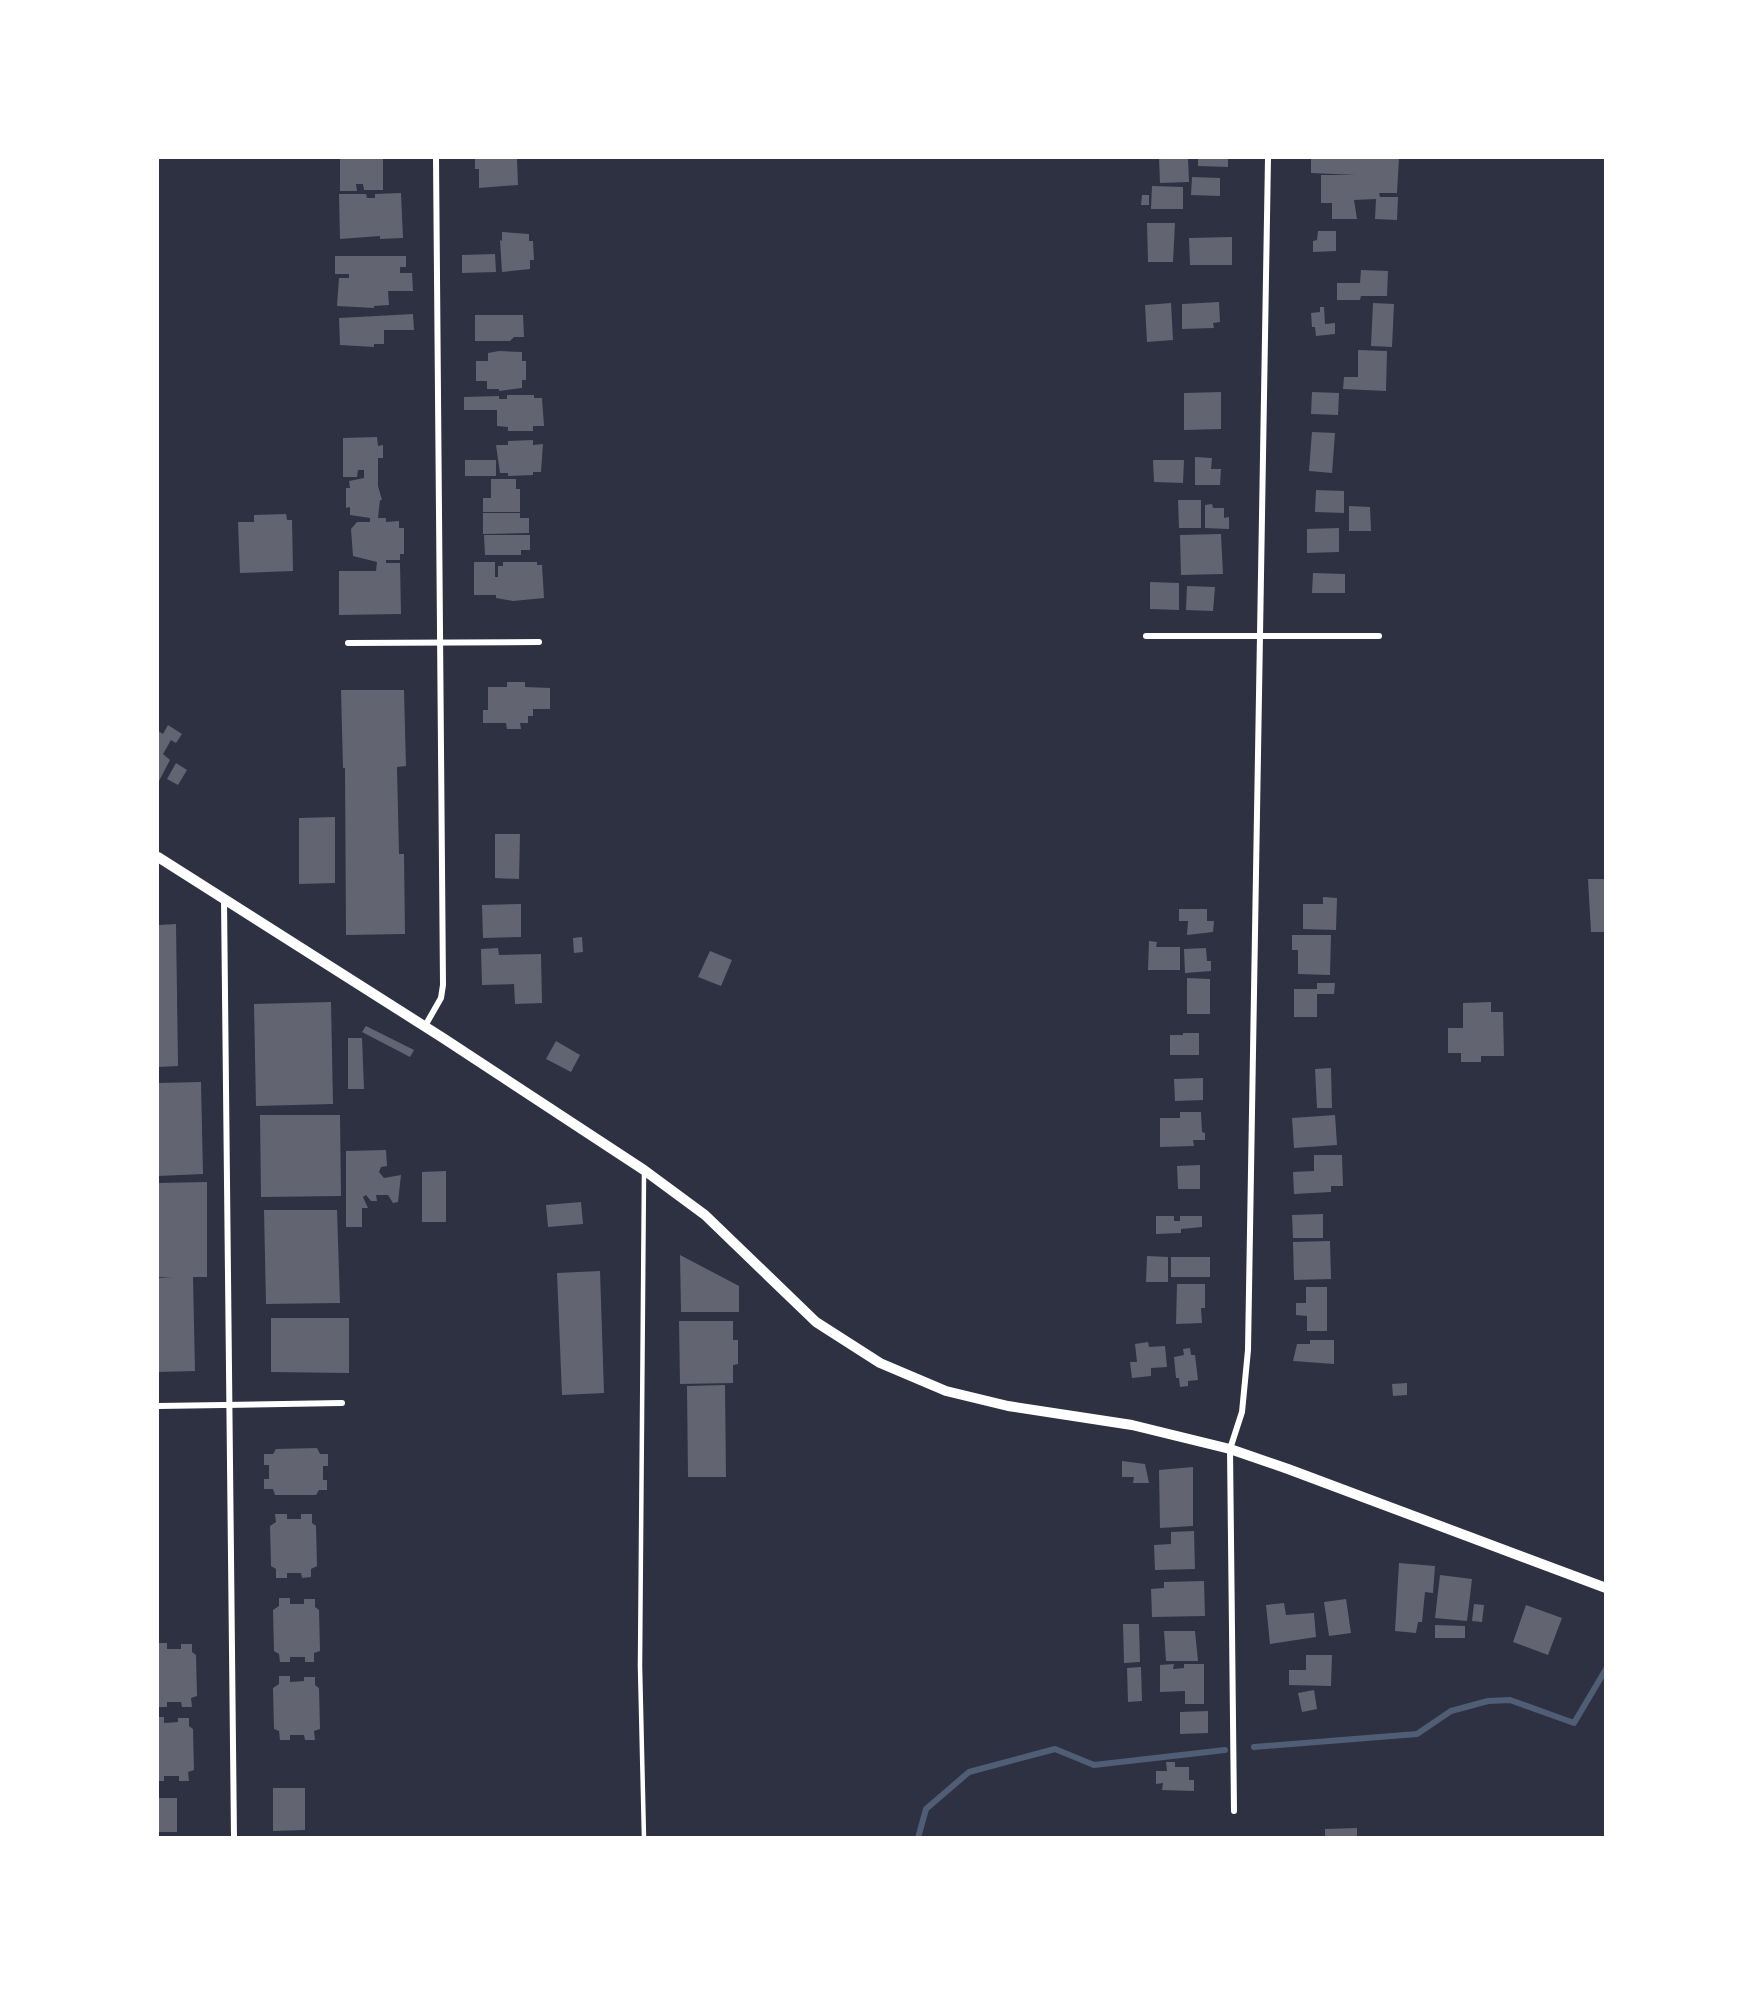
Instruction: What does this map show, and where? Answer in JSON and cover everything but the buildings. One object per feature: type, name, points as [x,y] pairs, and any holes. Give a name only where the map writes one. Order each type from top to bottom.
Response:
[{"type":"street","points":[[425,1026],[441,998],[443,985],[436,158]]},
{"type":"street","points":[[1234,1811],[1230,1449],[1242,1412],[1248,1350],[1268,158]]},
{"type":"street","points":[[1146,636],[1379,636]]},
{"type":"street","points":[[348,643],[539,642]]},
{"type":"street","points":[[158,857],[425,1026],[644,1170],[705,1215],[816,1322],[880,1363],[946,1391],[1008,1406],[1132,1425],[1230,1449],[1288,1468],[1605,1588]]},
{"type":"street","points":[[224,900],[234,1838]]},
{"type":"street","points":[[158,1406],[342,1403]]},
{"type":"lane","points":[[644,1170],[640,1666],[644,1838]]},
{"type":"waterway","points":[[1254,1747],[1417,1734],[1451,1711],[1488,1701],[1510,1700],[1574,1723],[1606,1669]]},
{"type":"waterway","points":[[918,1838],[926,1809],[969,1772],[1055,1749],[1094,1765],[1225,1750]]}]
